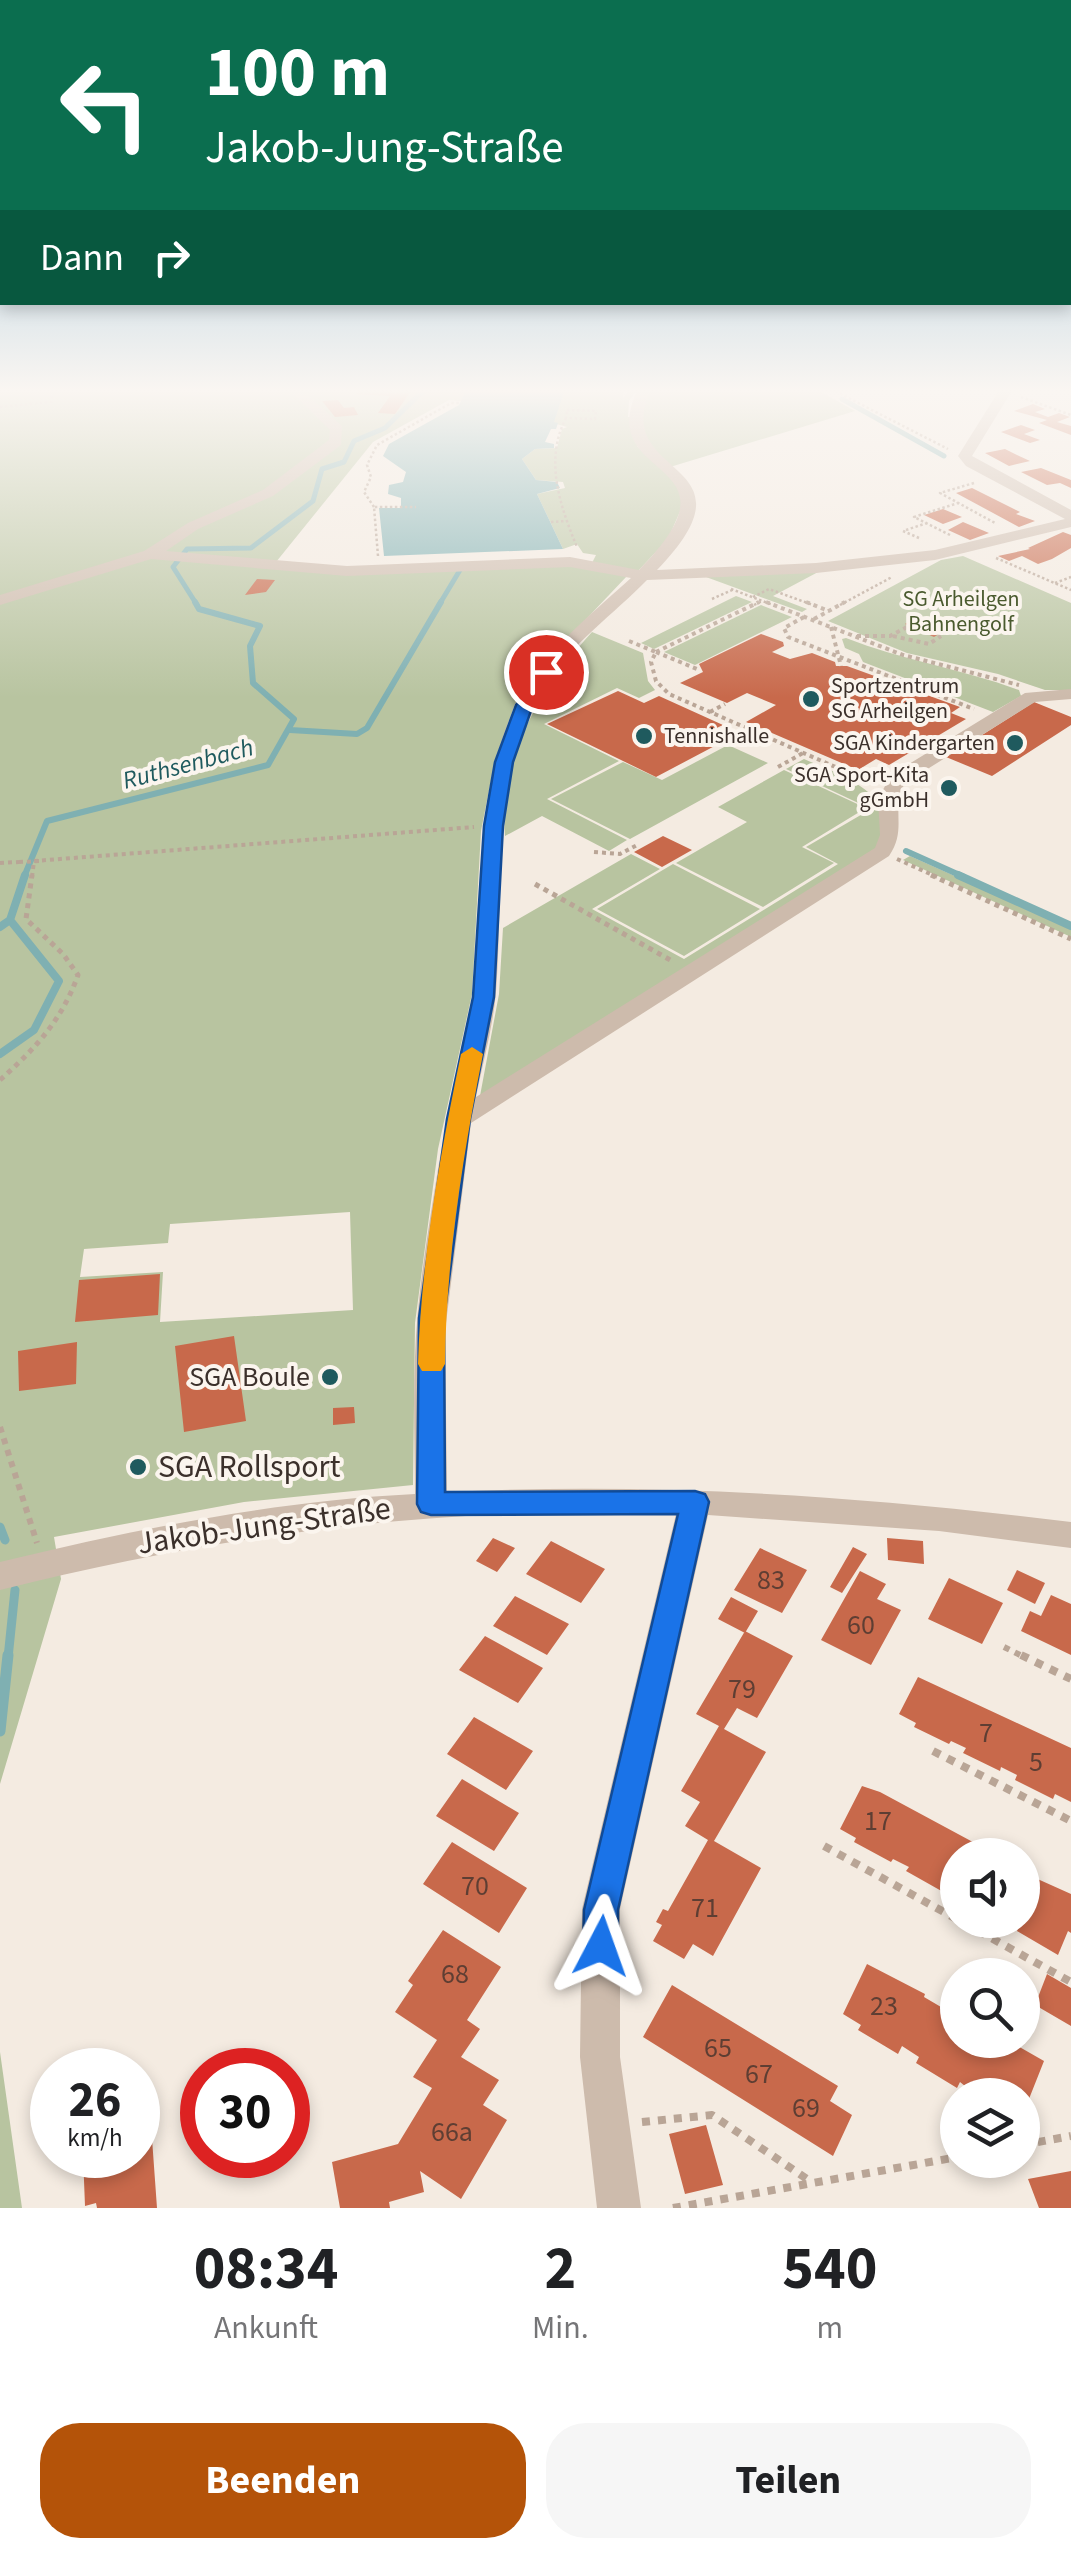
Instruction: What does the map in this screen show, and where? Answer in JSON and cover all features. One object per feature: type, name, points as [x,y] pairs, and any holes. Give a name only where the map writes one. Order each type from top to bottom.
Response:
[{"type":"street","points":[[0,600],[156,554],[192,526],[271,492]]},
{"type":"street","points":[[431,1504],[432,1318],[459,1119],[484,997],[493,826],[504,762],[524,705],[556,660],[676,540],[692,500],[690,492]]},
{"type":"street","points":[[1023,492],[1071,519]]},
{"type":"street","points":[[156,554],[374,572],[570,562],[639,575],[690,575],[816,568],[935,555],[1019,536],[1071,519]]},
{"type":"street","points":[[459,1119],[882,852],[892,836],[886,800],[898,779],[1042,694],[1071,694]]},
{"type":"street","points":[[619,2208],[600,2056],[601,1910],[695,1502]]},
{"type":"street","name":"Jakob-Jung-Straße","points":[[0,1576],[42,1564],[246,1524],[431,1504],[695,1502],[881,1514],[1071,1535]]},
{"type":"path","points":[[364,492],[374,507],[378,562],[383,562]]},
{"type":"path","points":[[943,492],[940,493],[1019,536]]},
{"type":"path","points":[[958,503],[914,516],[972,547],[1071,590]]},
{"type":"path","points":[[374,507],[416,507]]},
{"type":"path","points":[[551,522],[566,521]]},
{"type":"path","points":[[903,531],[926,523]]},
{"type":"path","points":[[812,620],[935,555]]},
{"type":"path","points":[[690,575],[902,655],[995,677],[1042,694]]},
{"type":"path","points":[[1055,583],[1071,577]]},
{"type":"path","points":[[751,597],[768,589],[829,611]]},
{"type":"path","points":[[712,600],[732,590]]},
{"type":"path","points":[[762,601],[656,652],[651,662],[656,681],[669,694],[889,790]]},
{"type":"path","points":[[804,618],[784,628],[788,637],[996,718]]},
{"type":"path","points":[[890,636],[907,626]]},
{"type":"path","points":[[831,627],[841,666]]},
{"type":"path","points":[[854,636],[890,636],[929,644],[942,636]]},
{"type":"path","points":[[629,641],[698,669]]},
{"type":"path","points":[[710,712],[725,704]]},
{"type":"path","points":[[778,766],[803,752]]},
{"type":"path","points":[[0,863],[493,826]]},
{"type":"path","points":[[594,852],[620,854],[639,844]]},
{"type":"path","points":[[882,852],[1071,940]]},
{"type":"path","points":[[0,1080],[50,1036],[69,1004],[78,975],[63,954],[26,919],[38,861]]},
{"type":"path","points":[[535,884],[692,972]]},
{"type":"path","points":[[0,1427],[34,1526],[42,1564]]},
{"type":"path","points":[[1004,1647],[1071,1679]]},
{"type":"path","points":[[933,1751],[1071,1821]]},
{"type":"path","points":[[824,1846],[1071,1982]]},
{"type":"path","points":[[609,2125],[712,2116],[812,2183]]},
{"type":"path","points":[[1040,2142],[1071,2136]]},
{"type":"path","points":[[673,2208],[940,2160]]},
{"type":"green space","points":[[0,492],[333,492],[272,567],[563,564],[627,576],[538,670],[515,704],[495,760],[481,831],[472,994],[438,1149],[415,1323],[413,1485],[244,1502],[54,1537],[61,1579],[0,1784]],"holes":[[[350,1212],[353,1310],[160,1322],[163,1272],[80,1277],[84,1249],[168,1243],[170,1224]]]},
{"type":"green space","points":[[680,492],[685,500],[668,539],[638,571],[592,563],[596,555],[583,553],[577,544],[563,549],[537,494]]},
{"type":"green space","name":"SG Arheilgen Bahnengolf","points":[[963,556],[1071,603],[1071,690],[1045,690],[998,674],[907,653],[828,621],[941,560]]},
{"type":"green space","points":[[820,571],[773,596],[807,609],[802,612],[706,577]]},
{"type":"green space","points":[[736,596],[752,602],[654,649],[641,643]]},
{"type":"green space","points":[[761,605],[792,617],[695,665],[664,652]]},
{"type":"green space","points":[[592,632],[643,653],[648,681],[655,690],[639,698],[617,688],[544,724],[619,761],[547,799],[627,840],[609,851],[542,816],[505,836],[508,778],[527,725],[556,677]]},
{"type":"green space","points":[[842,639],[1019,690],[1021,696],[993,712],[863,662],[859,654],[845,648]]},
{"type":"green space","points":[[728,745],[768,763],[630,839],[551,799],[623,762],[662,780]]},
{"type":"green space","points":[[804,759],[850,780],[876,800],[883,813],[884,829],[878,847],[480,1096],[499,994],[503,928],[631,854],[660,869],[592,909],[684,959],[838,864],[806,847],[871,809],[786,769]]},
{"type":"green space","points":[[784,770],[866,808],[802,847],[834,863],[763,907],[676,863],[747,822],[718,807]]},
{"type":"green space","points":[[910,856],[1071,928],[1071,937],[903,860]]},
{"type":"green space","points":[[673,864],[760,909],[684,956],[597,909]]},
{"type":"green space","points":[[0,2052],[22,2208],[0,2208]]},
{"type":"water","points":[[545,492],[537,494],[563,549],[384,556],[379,508],[401,508],[401,498],[388,494]]},
{"type":"building","points":[[980,492],[1035,521],[1019,527],[956,493]]},
{"type":"building","points":[[943,509],[962,517],[943,524],[924,515]]},
{"type":"building","points":[[963,522],[989,533],[970,540],[948,530]]},
{"type":"building","points":[[1063,532],[1071,535],[1071,548],[1052,559],[1038,564],[1022,556],[1009,561],[998,556],[1030,549]]},
{"type":"building","points":[[257,579],[275,580],[266,592],[245,595]]},
{"type":"building","points":[[915,617],[944,631],[934,637],[905,624]]},
{"type":"building","name":"Sportzentrum SG Arheilgen","points":[[761,634],[783,642],[784,646],[772,652],[790,659],[812,653],[835,662],[836,666],[847,666],[960,707],[951,713],[966,719],[889,765],[876,759],[858,770],[746,722],[776,705],[747,693],[727,703],[680,683],[703,672],[699,664]]},
{"type":"building","name":"Tennishalle","points":[[618,691],[644,703],[659,696],[723,725],[708,732],[726,740],[656,777],[547,724]]},
{"type":"building","name":"SGA Kindergarten","points":[[1034,702],[1071,717],[1071,725],[992,776],[946,757],[964,746],[975,750],[992,739],[982,735]]},
{"type":"building","points":[[663,836],[692,850],[662,867],[634,852]]},
{"type":"building","points":[[160,1274],[158,1315],[75,1322],[79,1280]]},
{"type":"building","name":"SGA Rollsport","points":[[234,1336],[246,1421],[184,1432],[175,1346]]},
{"type":"building","points":[[77,1342],[76,1384],[19,1391],[18,1351]]},
{"type":"building","points":[[354,1407],[355,1423],[333,1425],[333,1408]]},
{"type":"building","points":[[493,1538],[515,1548],[497,1572],[476,1561]]},
{"type":"building","points":[[887,1538],[923,1541],[924,1564],[888,1560]]},
{"type":"building","points":[[551,1541],[605,1569],[581,1603],[526,1574]]},
{"type":"building","points":[[853,1547],[867,1554],[842,1593],[830,1587]]},
{"type":"building","points":[[760,1548],[807,1570],[782,1613],[734,1590]]},
{"type":"building","points":[[1017,1570],[1045,1583],[1035,1604],[1007,1590]]},
{"type":"building","points":[[860,1571],[886,1584],[877,1599],[901,1610],[871,1665],[821,1640]]},
{"type":"building","points":[[949,1578],[1003,1603],[982,1644],[928,1619]]},
{"type":"building","points":[[1051,1595],[1071,1604],[1071,1655],[1021,1631],[1030,1611],[1041,1616]]},
{"type":"building","points":[[515,1596],[569,1624],[547,1655],[493,1626]]},
{"type":"building","points":[[731,1597],[758,1611],[745,1633],[718,1619]]},
{"type":"building","points":[[745,1631],[793,1656],[757,1718],[737,1708],[724,1729],[766,1752],[714,1841],[761,1868],[713,1956],[693,1944],[684,1959],[653,1941],[662,1925],[656,1922],[663,1909],[668,1911],[708,1840],[685,1826],[700,1802],[681,1791],[719,1726],[696,1714]]},
{"type":"building","points":[[485,1636],[543,1668],[518,1703],[459,1670]]},
{"type":"building","points":[[918,1677],[1071,1748],[1071,1802],[1055,1794],[1053,1799],[1015,1780],[1017,1775],[963,1753],[966,1748],[914,1727],[916,1723],[899,1714]]},
{"type":"building","points":[[474,1717],[533,1751],[506,1790],[447,1754]]},
{"type":"building","points":[[462,1779],[519,1813],[494,1851],[436,1816]]},
{"type":"building","points":[[862,1786],[965,1838],[940,1838],[940,1890],[906,1871],[909,1867],[854,1842],[856,1838],[840,1829]]},
{"type":"building","points":[[452,1842],[527,1888],[499,1933],[423,1884]]},
{"type":"building","points":[[1040,1880],[1071,1894],[1071,1933],[1068,1931],[1058,1955],[1029,1938],[1040,1938]]},
{"type":"building","points":[[443,1930],[501,1967],[467,2020],[480,2029],[461,2057],[499,2080],[483,2105],[507,2120],[461,2199],[420,2171],[424,2192],[389,2202],[390,2208],[340,2208],[332,2162],[398,2144],[432,2088],[413,2077],[437,2040],[395,2012],[413,1985],[408,1981]]},
{"type":"building","points":[[867,1964],[925,1994],[940,2006],[940,2058],[1044,2061],[1037,2078],[941,2078],[916,2063],[919,2057],[902,2046],[898,2054],[858,2030],[861,2025],[843,2014]]},
{"type":"building","points":[[1047,1974],[1071,1988],[1071,2026],[1040,2008],[1040,1992]]},
{"type":"building","points":[[672,1985],[838,2086],[830,2101],[852,2115],[833,2156],[643,2037]]},
{"type":"building","points":[[706,2125],[723,2185],[685,2194],[669,2134]]},
{"type":"building","points":[[1071,2171],[1071,2208],[1039,2208],[1028,2179]]},
{"type":"building","points":[[84,2178],[155,2178],[157,2208],[97,2208],[96,2203],[85,2206]]},
{"type":"waterway","name":"Ruthsenbach","points":[[197,605],[173,567],[187,549],[251,548],[313,501],[316,492]]},
{"type":"waterway","points":[[439,605],[460,570]]},
{"type":"waterway","name":"Ruthsenbach","points":[[24,877],[47,821],[268,765],[294,719],[253,683],[250,646],[260,626],[199,609],[195,602]]},
{"type":"waterway","points":[[290,730],[357,734],[367,728],[441,602]]},
{"type":"waterway","points":[[906,851],[964,877]]},
{"type":"waterway","name":"Ruthsenbach","points":[[10,920],[25,875]]},
{"type":"waterway","points":[[958,875],[1071,926]]},
{"type":"waterway","name":"Ruthsenbach","points":[[0,927],[10,920]]},
{"type":"waterway","points":[[0,1054],[34,1030],[59,981],[10,920]]},
{"type":"waterway","points":[[0,1527],[5,1540]]},
{"type":"waterway","points":[[8,1658],[15,1590]]},
{"type":"waterway","points":[[0,1731],[8,1655]]},
{"type":"slow traffic","points":[[431,1364],[432,1308],[472,1054]]},
{"type":"place","name":"Sportzentrum SG Arheilgen","points":[[811,699]]},
{"type":"place","name":"Tennishalle","points":[[644,736]]},
{"type":"place","name":"SGA Kindergarten","points":[[1015,743]]},
{"type":"place","name":"SGA Sport-Kita gGmbH","points":[[949,788]]},
{"type":"place","name":"SGA Boule","points":[[330,1377]]},
{"type":"place","name":"SGA Rollsport","points":[[138,1467]]},
{"type":"route","points":[[546,672],[524,705],[504,762],[493,826],[484,997],[459,1119],[432,1318],[431,1504],[695,1502],[601,1910],[601,1946]]}]
